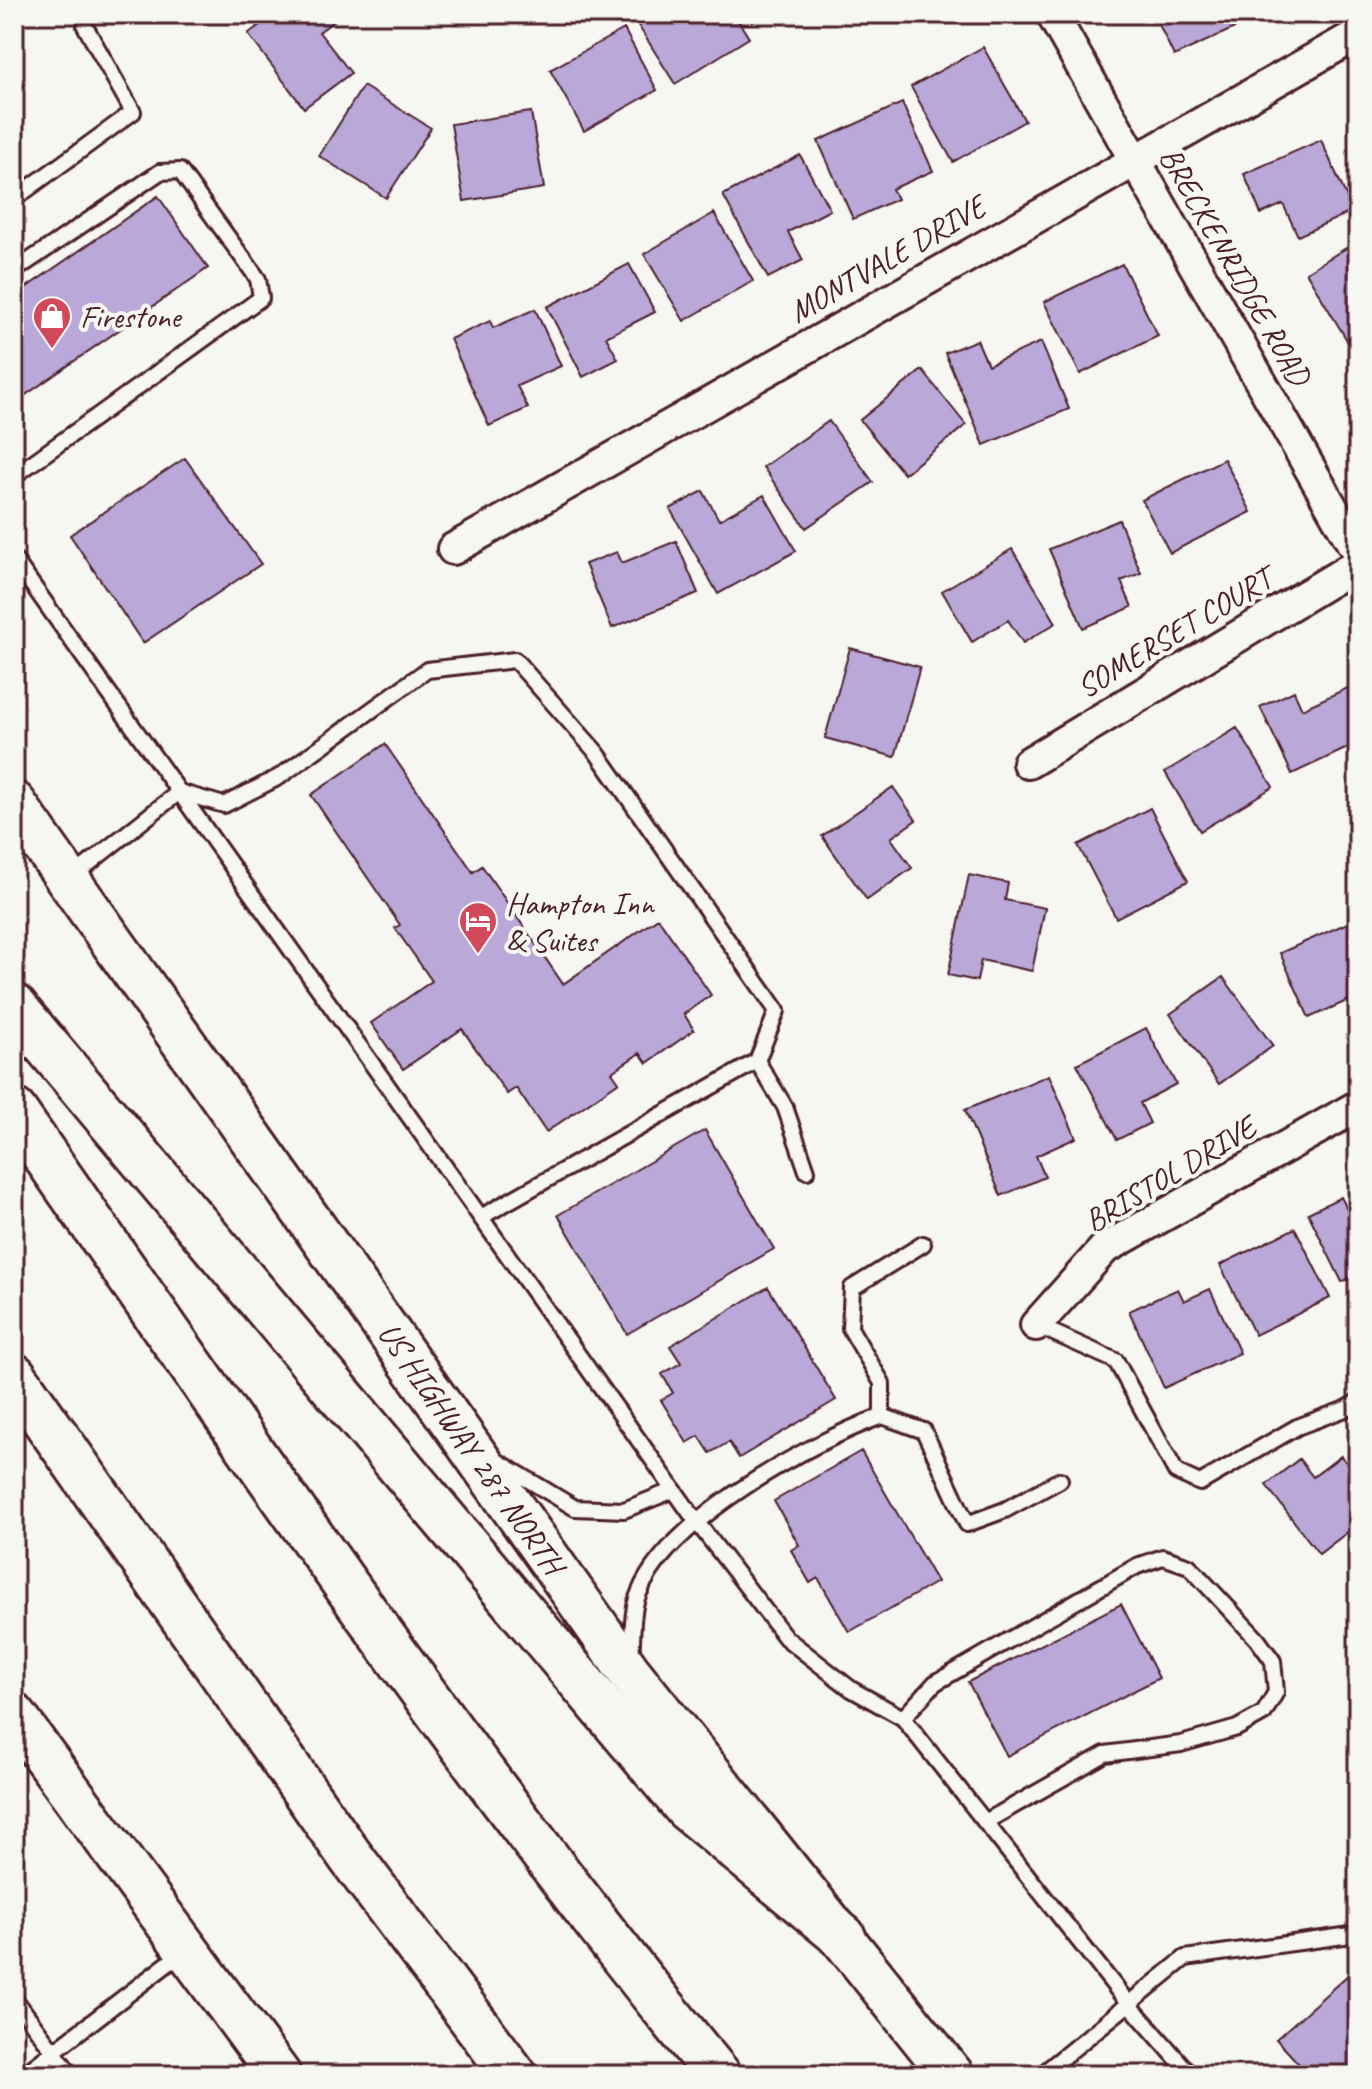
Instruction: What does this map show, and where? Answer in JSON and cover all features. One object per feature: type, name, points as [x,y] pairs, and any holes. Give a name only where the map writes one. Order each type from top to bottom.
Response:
[{"type":"highway","points":[[14,1007],[687,1808],[843,1937]]},
{"type":"highway","points":[[14,1111],[386,1644],[592,1921],[718,2075]]},
{"type":"highway","points":[[14,1376],[350,1856],[514,2075]]},
{"type":"main road","name":"US HIGHWAY 287 NORTH","points":[[14,803],[629,1672],[952,2075]]},
{"type":"main road","points":[[14,1715],[279,2075]]},
{"type":"street","name":"BRECKENRIDGE ROAD","points":[[1052,14],[1358,553]]},
{"type":"street","name":"MONTVALE DRIVE","points":[[453,549],[1358,34]]},
{"type":"street","name":"SOMERSET COURT","points":[[1028,763],[1358,564]]},
{"type":"street","name":"BRISTOL DRIVE","points":[[1036,1325],[1104,1249],[1358,1106]]},
{"type":"lane","points":[[14,199],[133,112],[85,26]]},
{"type":"lane","points":[[14,271],[160,172],[180,171],[258,279],[261,298],[14,476]]},
{"type":"lane","points":[[14,559],[696,1521],[786,1638],[851,1689],[903,1718],[1128,2003],[1191,2075]]},
{"type":"lane","points":[[179,792],[224,805],[279,777],[427,670],[515,660],[597,753],[777,1011],[757,1061],[481,1217]]},
{"type":"lane","points":[[69,880],[179,792]]},
{"type":"lane","points":[[757,1061],[785,1107],[807,1171]]},
{"type":"lane","points":[[882,1416],[882,1383],[850,1328],[852,1288],[923,1244]]},
{"type":"lane","points":[[1036,1325],[1116,1361],[1176,1472],[1200,1483],[1297,1427],[1348,1408],[1358,1401]]},
{"type":"lane","points":[[629,1672],[638,1595],[661,1553],[696,1521],[833,1434],[882,1416],[924,1431],[967,1524],[1005,1510],[1060,1480]]},
{"type":"lane","points":[[466,1441],[575,1508],[624,1510],[674,1490]]},
{"type":"lane","points":[[903,1718],[935,1683],[1137,1566],[1163,1557],[1189,1566],[1273,1661],[1276,1692],[1264,1713],[1237,1728],[1181,1744],[1105,1754],[985,1822]]},
{"type":"lane","points":[[1041,2075],[1185,1958],[1358,1934]]},
{"type":"lane","points":[[23,2075],[187,1949]]},
{"type":"lane","points":[[14,1998],[71,2075]]},
{"type":"building","points":[[274,14],[334,14],[338,18],[319,32],[351,73],[304,108],[248,34]]},
{"type":"building","points":[[631,14],[734,14],[749,38],[675,84]]},
{"type":"building","points":[[748,14],[768,14],[752,22]]},
{"type":"building","points":[[1154,14],[1233,14],[1239,26],[1174,56]]},
{"type":"building","points":[[624,29],[657,90],[584,131],[550,70]]},
{"type":"building","points":[[983,47],[1025,121],[953,162],[911,87]]},
{"type":"building","points":[[363,86],[431,128],[386,198],[319,156]]},
{"type":"building","points":[[902,103],[933,171],[892,189],[897,199],[853,219],[818,141]]},
{"type":"building","points":[[531,112],[544,188],[464,201],[451,124]]},
{"type":"building","points":[[1321,140],[1353,211],[1298,236],[1283,204],[1261,214],[1244,174]]},
{"type":"building","points":[[800,155],[830,210],[788,232],[803,260],[768,278],[723,195]]},
{"type":"building","name":"Firestone","points":[[158,196],[208,268],[14,403],[14,296]]},
{"type":"building","points":[[714,213],[753,281],[684,321],[644,254]]},
{"type":"building","points":[[1358,241],[1358,343],[1351,347],[1306,272]]},
{"type":"building","points":[[629,264],[655,312],[606,337],[618,359],[583,377],[547,307]]},
{"type":"building","points":[[1122,264],[1158,336],[1080,374],[1044,302]]},
{"type":"building","points":[[535,309],[561,366],[517,386],[528,408],[489,426],[450,339],[490,321],[493,328]]},
{"type":"building","points":[[977,340],[988,365],[1041,342],[1069,409],[984,445],[945,353]]},
{"type":"building","points":[[1358,366],[1358,383],[1350,370]]},
{"type":"building","points":[[922,370],[966,425],[904,474],[860,420]]},
{"type":"building","points":[[829,421],[873,482],[806,528],[763,467]]},
{"type":"building","points":[[185,458],[261,564],[143,643],[70,535]]},
{"type":"building","points":[[1224,459],[1251,512],[1170,553],[1142,500]]},
{"type":"building","points":[[703,491],[719,520],[764,495],[796,551],[718,594],[670,509]]},
{"type":"building","points":[[1119,520],[1141,573],[1121,581],[1132,607],[1083,628],[1049,549]]},
{"type":"building","points":[[676,541],[698,593],[612,628],[585,564],[617,552],[622,563]]},
{"type":"building","points":[[1012,549],[1056,623],[1023,643],[1008,620],[972,642],[942,591]]},
{"type":"building","points":[[850,648],[920,667],[895,757],[825,738]]},
{"type":"building","points":[[1354,685],[1358,693],[1358,743],[1292,774],[1260,707],[1294,691],[1302,709]]},
{"type":"building","points":[[1237,728],[1273,787],[1200,831],[1165,772]]},
{"type":"building","name":"Hampton Inn & Suites","points":[[385,744],[473,872],[482,866],[563,984],[658,918],[711,995],[684,1014],[694,1030],[647,1063],[640,1053],[612,1072],[619,1082],[546,1132],[516,1088],[507,1094],[462,1029],[403,1069],[371,1023],[432,981],[395,928],[400,925],[311,795]]},
{"type":"building","points":[[893,787],[916,820],[891,838],[912,868],[867,900],[822,836]]},
{"type":"building","points":[[1150,808],[1188,881],[1116,918],[1078,845]]},
{"type":"building","points":[[969,875],[1008,883],[1005,900],[1045,908],[1032,971],[981,960],[977,981],[948,975]]},
{"type":"building","points":[[1354,920],[1358,928],[1358,996],[1309,1018],[1280,953]]},
{"type":"building","points":[[1223,977],[1273,1046],[1219,1084],[1170,1014]]},
{"type":"building","points":[[1146,1028],[1176,1084],[1140,1103],[1150,1123],[1117,1140],[1077,1064]]},
{"type":"building","points":[[1049,1075],[1076,1138],[1036,1156],[1045,1177],[1001,1196],[965,1110]]},
{"type":"building","points":[[705,1130],[774,1249],[627,1334],[558,1215]]},
{"type":"building","points":[[1341,1197],[1350,1215],[1358,1211],[1358,1274],[1342,1282],[1308,1213]]},
{"type":"building","points":[[1295,1228],[1330,1298],[1255,1335],[1220,1265]]},
{"type":"building","points":[[768,1287],[836,1400],[739,1458],[729,1442],[710,1453],[699,1436],[687,1443],[661,1400],[673,1393],[662,1374],[681,1363],[670,1346]]},
{"type":"building","points":[[1178,1289],[1184,1301],[1210,1289],[1240,1353],[1164,1388],[1129,1311]]},
{"type":"building","points":[[861,1451],[937,1582],[849,1632],[818,1578],[810,1583],[791,1550],[799,1545],[774,1501]]},
{"type":"building","points":[[1341,1456],[1358,1478],[1358,1524],[1319,1554],[1266,1485],[1299,1459],[1313,1477]]},
{"type":"building","points":[[1121,1604],[1159,1678],[1007,1756],[968,1682]]},
{"type":"building","points":[[1358,1966],[1358,2075],[1309,2075],[1276,2039]]},
{"type":"place","name":"Firestone","points":[[52,350]]},
{"type":"place","name":"Hampton Inn & Suites","points":[[478,955]]}]
